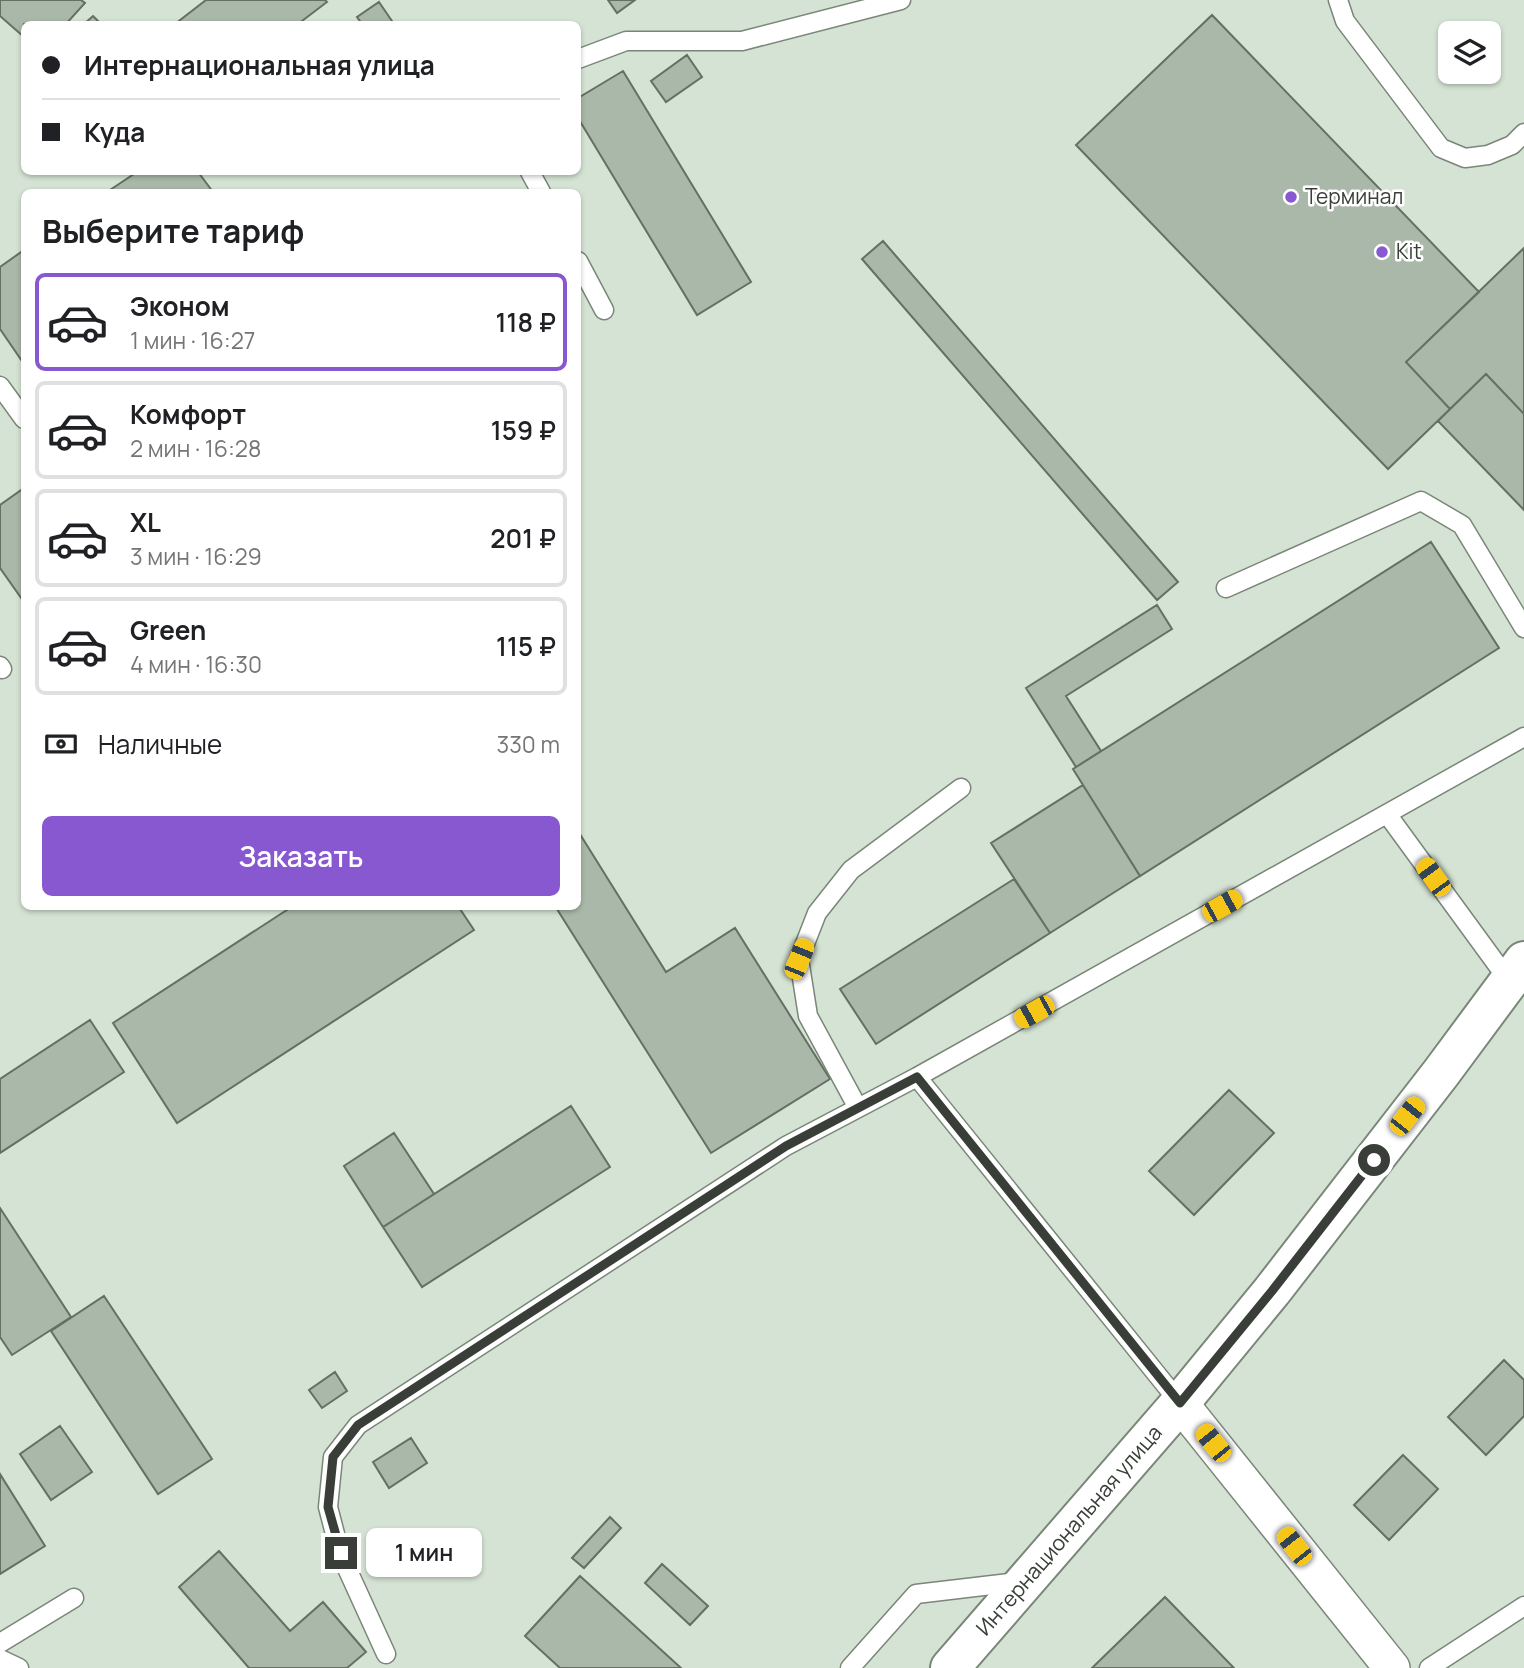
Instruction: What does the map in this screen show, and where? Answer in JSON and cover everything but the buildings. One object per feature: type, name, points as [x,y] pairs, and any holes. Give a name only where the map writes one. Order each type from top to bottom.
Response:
[{"type":"street","name":"Интернациональная улица","points":[[950,1668],[1180,1403],[1272,1291],[1517,971]]},
{"type":"street","points":[[1180,1403],[1392,1668]]},
{"type":"lane","points":[[581,58],[626,41],[742,41],[901,0]]},
{"type":"lane","points":[[1338,0],[1345,21],[1441,148],[1465,158],[1488,155],[1512,145],[1524,133]]},
{"type":"lane","points":[[581,267],[604,310]]},
{"type":"lane","points":[[0,386],[21,415]]},
{"type":"lane","points":[[1226,588],[1421,501],[1462,525],[1524,628]]},
{"type":"lane","points":[[386,1654],[341,1553],[328,1507],[333,1457],[358,1425],[786,1146],[917,1077],[1524,737]]},
{"type":"lane","points":[[858,1108],[808,1016],[799,959],[817,913],[851,870],[961,788]]},
{"type":"lane","points":[[1387,814],[1517,971]]},
{"type":"lane","points":[[917,1077],[1180,1403]]},
{"type":"lane","points":[[849,1668],[916,1594],[1025,1581]]},
{"type":"lane","points":[[0,1643],[74,1598]]},
{"type":"lane","points":[[1429,1668],[1524,1606]]},
{"type":"lane","points":[[0,1659],[19,1668]]},
{"type":"place","name":"Терминал","points":[[1291,197]]},
{"type":"place","name":"Kit","points":[[1382,252]]},
{"type":"route","points":[[341,1553],[328,1507],[333,1457],[358,1425],[786,1146],[917,1077],[1180,1403],[1374,1160]]}]
